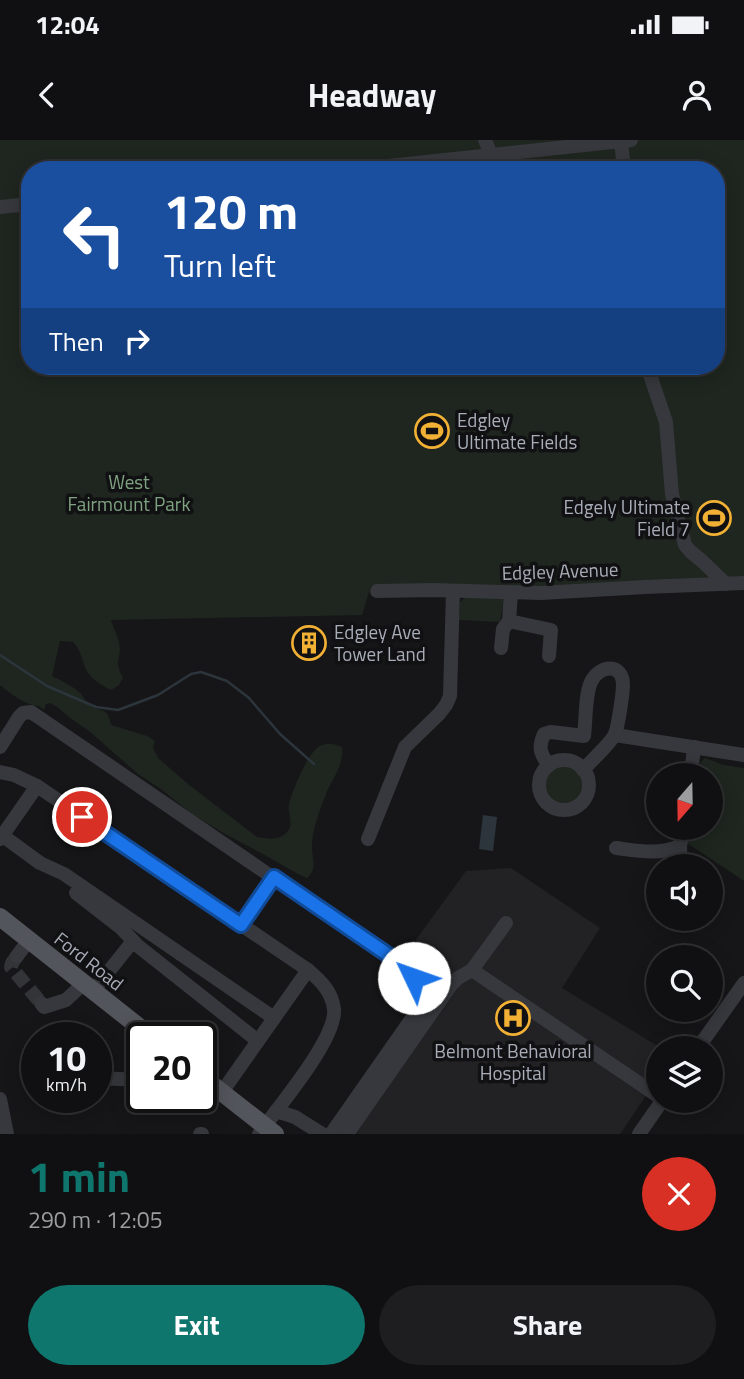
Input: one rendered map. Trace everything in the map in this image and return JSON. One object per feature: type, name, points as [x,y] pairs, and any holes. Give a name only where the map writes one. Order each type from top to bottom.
[{"type":"main road","name":"Ford Road","points":[[0,917],[133,1022]]},
{"type":"main road","points":[[217,1088],[266,1131]]},
{"type":"street","points":[[485,140],[491,155]]},
{"type":"street","points":[[435,161],[631,140]]},
{"type":"street","points":[[621,141],[623,161]]},
{"type":"street","points":[[0,207],[21,205]]},
{"type":"street","points":[[650,375],[666,422],[672,494],[685,545],[726,584]]},
{"type":"street","name":"Edgley Avenue","points":[[377,591],[565,592],[744,583]]},
{"type":"street","points":[[368,839],[405,747],[439,714],[450,696],[453,591]]},
{"type":"street","points":[[501,648],[503,629],[509,621],[511,593]]},
{"type":"street","points":[[509,621],[551,630],[548,656]]},
{"type":"street","points":[[583,770],[613,737],[623,685],[621,676],[615,669],[603,668],[592,680],[584,736]]},
{"type":"street","points":[[0,747],[19,716],[31,712],[408,970],[418,987],[415,1014],[331,1134]]},
{"type":"street","points":[[549,765],[541,756],[540,748],[544,734],[551,732],[613,737],[744,755]]},
{"type":"street","points":[[692,763],[694,747]]},
{"type":"street","points":[[556,761],[573,762],[583,770],[588,789],[580,804],[573,808],[558,809],[544,801],[539,786],[540,778],[549,765],[556,761]]},
{"type":"street","points":[[0,772],[15,775],[37,786],[308,970],[330,993],[334,1009],[333,1025],[276,1111],[266,1131]]},
{"type":"street","points":[[37,786],[1,837],[40,863],[258,1041]]},
{"type":"street","points":[[680,854],[681,840]]},
{"type":"street","points":[[616,848],[657,852],[680,846]]},
{"type":"street","points":[[40,863],[64,874],[274,1018]]},
{"type":"street","points":[[241,925],[274,877]]},
{"type":"street","points":[[347,1134],[451,985],[472,970],[506,923]]},
{"type":"street","points":[[17,956],[29,940]]},
{"type":"street","points":[[41,1003],[44,1007],[66,1000],[88,987],[133,941]]},
{"type":"street","points":[[222,1092],[308,970]]},
{"type":"street","points":[[472,970],[646,1088]]},
{"type":"street","points":[[706,1036],[744,983]]},
{"type":"street","points":[[0,1099],[7,1134]]},
{"type":"street","points":[[276,1111],[295,1117],[322,1134]]},
{"type":"street","points":[[639,1134],[654,1113]]},
{"type":"shaded area","points":[[483,815],[497,817],[493,851],[479,849]]},
{"type":"shaded area","name":"Belmont Behavioral Hospital","points":[[511,868],[600,928],[562,988],[646,1039],[646,1096],[620,1134],[338,1134],[446,971],[410,948],[466,871]]},
{"type":"green space","name":"West Fairmount Park","points":[[0,140],[744,140],[744,580],[564,586],[371,586],[362,615],[111,620],[120,649],[118,666],[123,678],[119,685],[111,690],[88,673],[73,642],[60,641],[52,676],[81,694],[92,707],[105,712],[111,725],[155,741],[153,748],[158,758],[257,837],[277,838],[288,831],[291,798],[301,772],[311,756],[323,745],[342,747],[340,766],[326,794],[315,827],[312,840],[313,867],[307,878],[193,815],[57,707],[50,703],[46,704],[44,710],[18,698],[0,685]]},
{"type":"green space","points":[[466,597],[504,599],[500,622],[459,620],[460,602]]},
{"type":"green space","points":[[705,758],[719,763],[701,763]]},
{"type":"green space","points":[[723,765],[744,768],[744,881],[723,867],[723,854],[704,854],[687,843],[687,840],[723,840]]},
{"type":"green space","points":[[563,766],[576,772],[582,785],[576,798],[563,804],[550,798],[544,785],[550,772]]},
{"type":"waterway","points":[[0,655],[47,686],[96,707],[118,710],[158,695],[191,674],[201,672],[227,681],[249,698],[280,734],[314,764]]},
{"type":"tunnel","points":[[17,956],[11,967],[41,1003]]},
{"type":"place","name":"Edgley Ultimate Fields","points":[[432,431]]},
{"type":"place","name":"Edgely Ultimate Field 7","points":[[714,518]]},
{"type":"place","name":"Edgley Ave Tower Land","points":[[309,643]]},
{"type":"place","name":"Belmont Behavioral Hospital","points":[[513,1018]]},
{"type":"route","points":[[82,817],[241,925],[274,877],[400,963],[414,978]]}]
